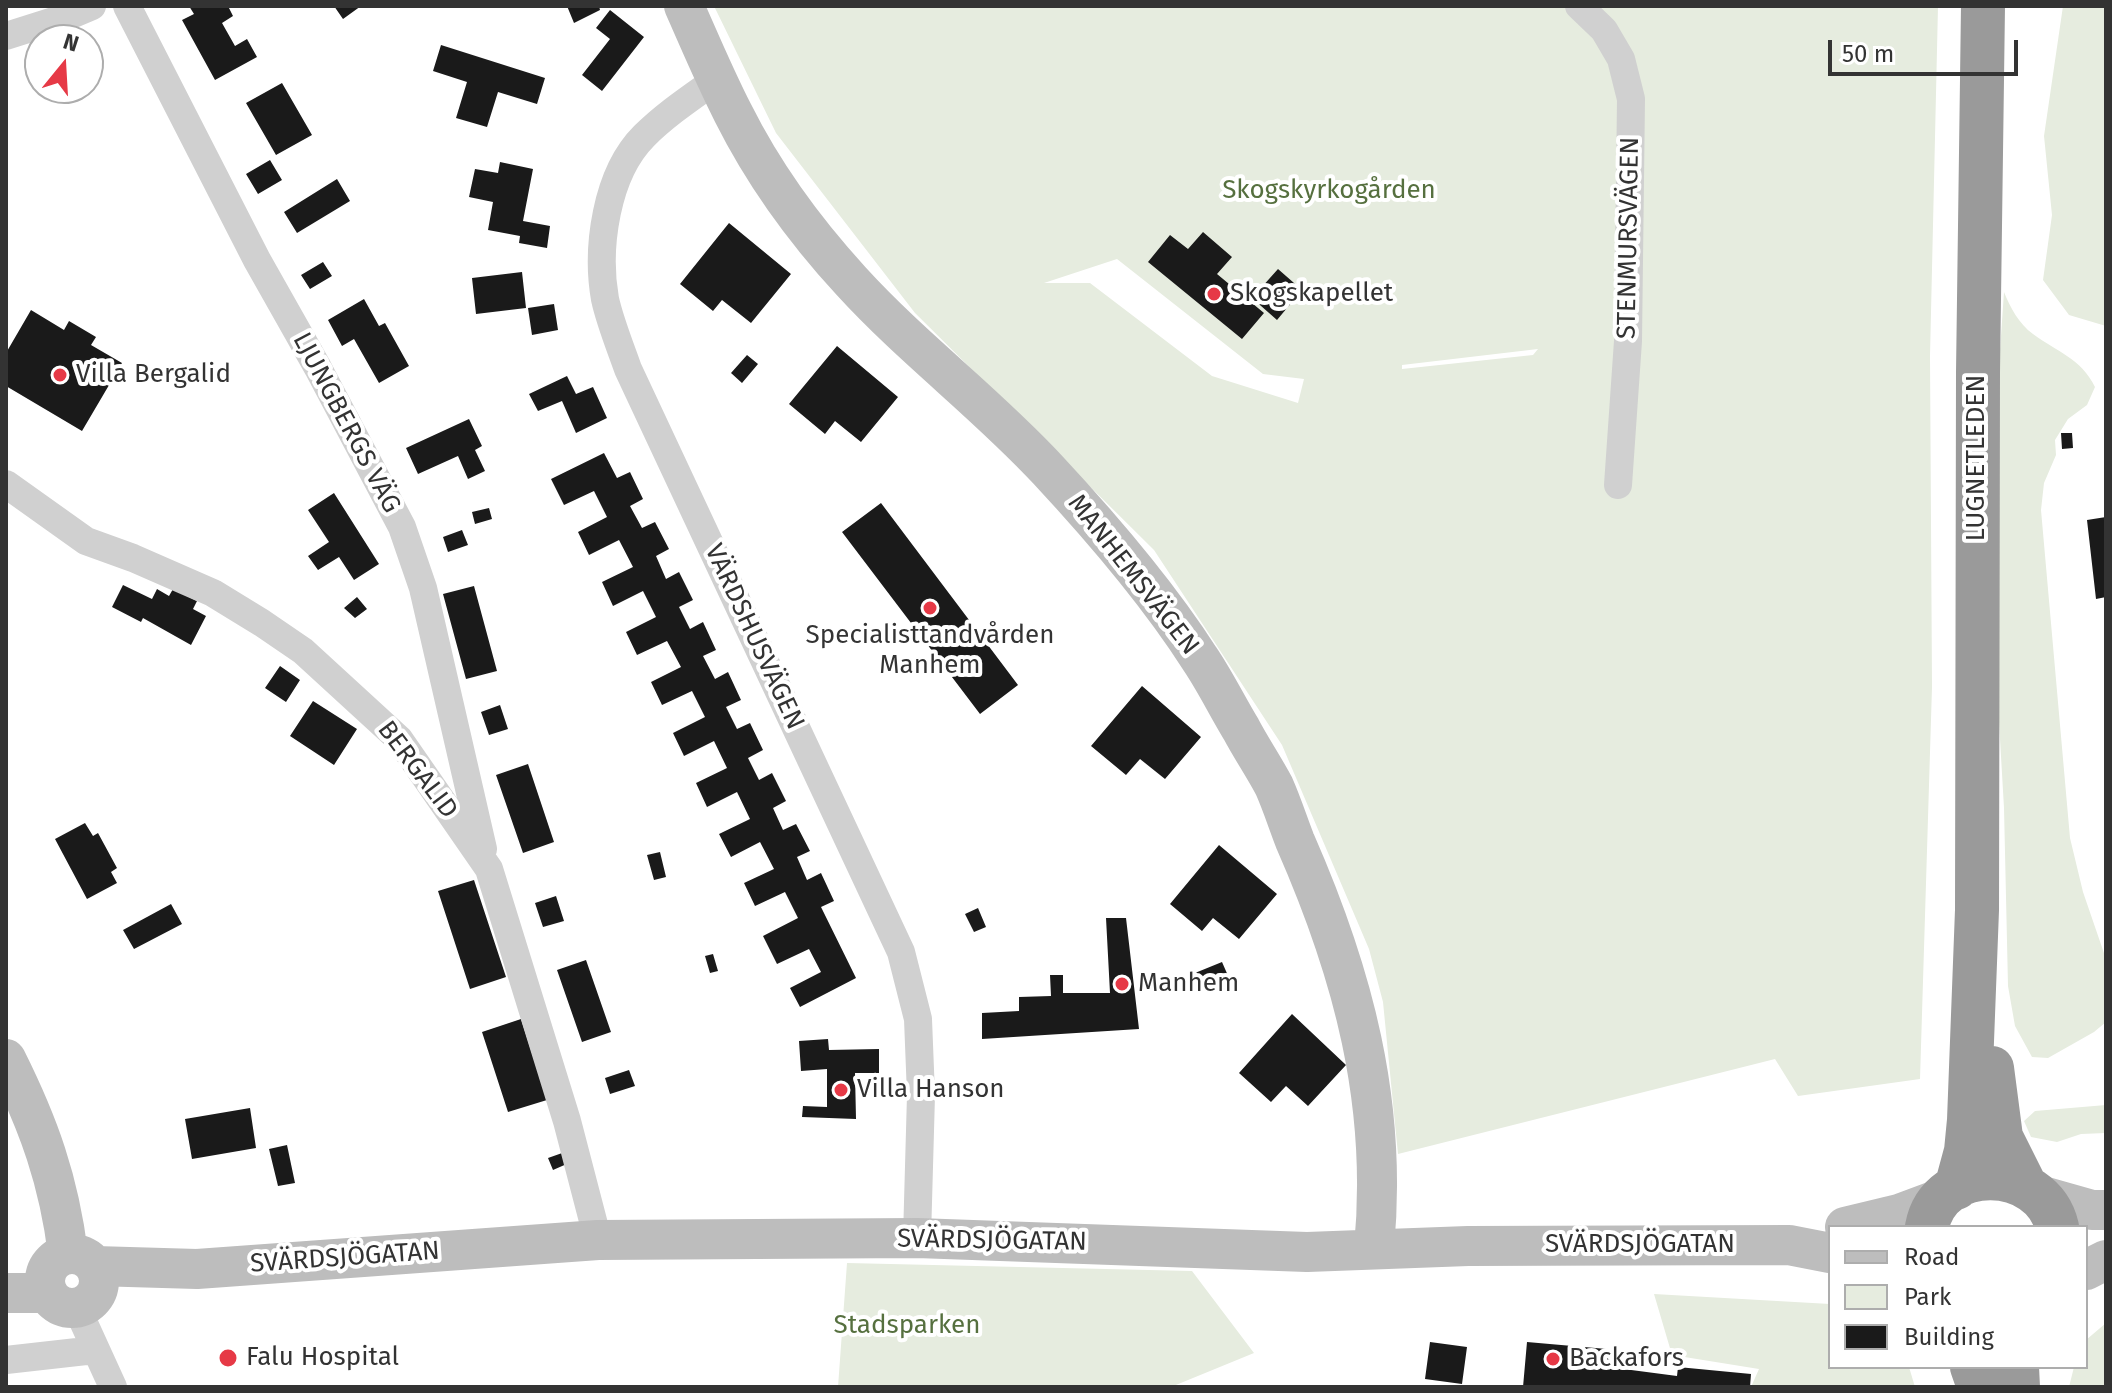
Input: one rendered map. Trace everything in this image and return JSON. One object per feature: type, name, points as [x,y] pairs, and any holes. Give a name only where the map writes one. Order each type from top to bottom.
[{"type":"highway","name":"LUGNETLEDEN","points":[[1941,1204],[1966,1151],[1977,910],[1977,402],[1983,6]]},
{"type":"highway","name":"LUGNETLEDEN","points":[[1977,910],[2001,1137],[2041,1203]]},
{"type":"highway","points":[[1941,1204],[1964,1182],[1990,1177],[2016,1181],[2041,1203]]},
{"type":"street","points":[[6,36],[92,6]]},
{"type":"street","name":"LJUNGBERGS VÄG","points":[[127,6],[257,260],[402,527],[423,588],[489,869]]},
{"type":"street","name":"MANHEMSVÄGEN","points":[[684,6],[759,160],[814,235],[851,281],[1048,469],[1150,591],[1200,659],[1274,786],[1317,891],[1351,990],[1363,1039],[1379,1175],[1374,1248]]},
{"type":"street","name":"STENMURSVÄGEN","points":[[1579,6],[1604,30],[1621,59],[1631,99],[1628,341],[1618,485]]},
{"type":"street","name":"VÄRDSHUSVÄGEN","points":[[717,79],[674,109],[643,137],[613,189],[605,224],[602,268],[605,300],[628,369],[901,952],[918,1019],[921,1095],[917,1238]]},
{"type":"street","name":"BERGALID","points":[[6,484],[86,541],[213,593],[303,651],[399,739],[489,869],[567,1121],[598,1240]]},
{"type":"street","points":[[6,1059],[36,1124],[55,1178],[72,1281],[95,1350],[113,1387]]},
{"type":"street","points":[[2041,1203],[2106,1210]]},
{"type":"street","points":[[1853,1225],[1941,1204]]},
{"type":"street","name":"SVÄRDSJÖGATAN","points":[[1789,1245],[1828,1233]]},
{"type":"street","name":"SVÄRDSJÖGATAN","points":[[6,1293],[72,1281],[197,1269],[598,1240],[917,1238],[1295,1252],[1374,1248],[1789,1245],[1828,1253]]},
{"type":"street","points":[[2088,1269],[2106,1260]]},
{"type":"street","name":"SVÄRDSJÖGATAN","points":[[6,1278],[72,1281]]},
{"type":"street","points":[[6,1360],[95,1350]]},
{"type":"green space","name":"Skogskyrkogården","points":[[714,6],[1938,6],[1930,356],[1932,687],[1920,1079],[1798,1096],[1775,1059],[1398,1154],[1383,1002],[1369,949],[1282,745],[1154,550],[915,313],[776,133]],"holes":[[[1117,259],[1263,374],[1304,379],[1298,403],[1212,376],[1090,283],[1044,283]],[[1538,349],[1533,355],[1402,369],[1402,365]]]},
{"type":"green space","points":[[2063,6],[2106,6],[2106,326],[2069,315],[2043,280],[2052,215],[2044,136]]},
{"type":"green space","points":[[2004,292],[2023,325],[2076,362],[2095,387],[2087,405],[2068,419],[2055,440],[2056,455],[2044,483],[2041,510],[2070,838],[2083,892],[2106,959],[2106,1022],[2048,1058],[2032,1057],[2015,1026],[2008,986],[1999,722],[1996,409]]},
{"type":"green space","points":[[2106,1105],[2106,1133],[2081,1134],[2057,1142],[2031,1137],[2024,1121],[2035,1111]]},
{"type":"green space","name":"Stadsparken","points":[[847,1263],[1192,1271],[1254,1353],[1171,1387],[838,1387]]},
{"type":"green space","points":[[1654,1294],[1828,1304],[1828,1369],[1910,1369],[1915,1387],[1751,1387],[1759,1369],[1672,1355]]},
{"type":"green space","points":[[2106,1323],[2106,1387],[2069,1387],[2074,1369],[2088,1369],[2088,1338]]},
{"type":"building","points":[[189,6],[228,6],[233,16],[222,23],[235,46],[247,39],[257,57],[215,80],[182,20],[194,14]]},
{"type":"building","points":[[334,6],[361,6],[343,19]]},
{"type":"building","points":[[567,6],[599,6],[600,10],[574,23]]},
{"type":"building","points":[[610,10],[644,37],[602,91],[582,75],[610,39],[596,28]]},
{"type":"building","points":[[441,45],[545,78],[537,104],[498,92],[487,127],[456,118],[467,82],[433,71]]},
{"type":"building","points":[[282,83],[312,135],[276,155],[246,103]]},
{"type":"building","points":[[270,160],[282,180],[258,194],[246,174]]},
{"type":"building","points":[[500,162],[533,169],[523,221],[550,226],[547,248],[519,243],[520,236],[488,230],[493,202],[469,197],[475,169],[498,173]]},
{"type":"building","points":[[337,179],[350,201],[297,233],[284,212]]},
{"type":"building","points":[[729,223],[791,274],[751,323],[722,300],[713,311],[680,284]]},
{"type":"building","name":"Skogskapellet","points":[[1203,232],[1232,257],[1217,274],[1264,313],[1242,339],[1148,262],[1170,235],[1188,249]]},
{"type":"building","points":[[323,262],[332,276],[310,289],[301,275]]},
{"type":"building","points":[[1278,269],[1302,290],[1277,320],[1252,298]]},
{"type":"building","points":[[522,272],[526,308],[476,314],[472,278]]},
{"type":"building","points":[[364,299],[379,326],[385,323],[409,366],[379,383],[354,339],[342,346],[328,320]]},
{"type":"building","points":[[554,304],[558,330],[532,335],[528,308]]},
{"type":"building","name":"Villa Bergalid","points":[[31,310],[64,330],[69,321],[96,337],[91,345],[122,363],[82,431],[6,386],[6,353]]},
{"type":"building","points":[[837,346],[898,397],[861,442],[835,421],[825,434],[789,404]]},
{"type":"building","points":[[747,355],[758,364],[742,383],[731,373]]},
{"type":"building","points":[[567,376],[576,394],[593,387],[607,418],[576,433],[562,401],[538,411],[529,394]]},
{"type":"building","points":[[469,419],[482,446],[475,450],[485,471],[468,479],[458,456],[418,474],[406,448]]},
{"type":"building","points":[[2061,433],[2072,433],[2073,448],[2062,449]]},
{"type":"building","points":[[604,453],[617,478],[630,472],[643,499],[630,506],[642,528],[655,522],[669,549],[656,556],[666,579],[679,572],[693,600],[679,607],[690,629],[703,622],[716,650],[703,656],[715,679],[728,672],[741,700],[726,707],[737,729],[750,723],[763,750],[748,758],[759,780],[772,773],[786,801],[773,808],[783,830],[796,824],[810,851],[797,857],[807,880],[821,873],[834,901],[821,907],[856,978],[800,1007],[790,988],[821,972],[809,949],[777,964],[763,936],[798,918],[785,892],[755,906],[744,883],[774,869],[760,842],[731,857],[719,834],[750,819],[737,792],[707,807],[696,783],[727,768],[714,741],[684,756],[673,733],[705,717],[692,691],[662,705],[651,682],[681,667],[667,641],[637,655],[626,632],[656,617],[643,591],[613,606],[602,582],[633,567],[619,540],[589,555],[578,532],[607,517],[594,491],[564,505],[551,479]]},
{"type":"building","points":[[334,493],[379,564],[354,580],[339,557],[318,570],[308,556],[329,542],[308,510]]},
{"type":"building","name":"Specialisttandvården Manhem","points":[[881,503],[1018,685],[980,714],[842,532]]},
{"type":"building","points":[[489,508],[492,519],[475,524],[472,512]]},
{"type":"building","points":[[2106,517],[2106,597],[2096,599],[2087,520]]},
{"type":"building","points":[[462,530],[468,545],[448,552],[443,537]]},
{"type":"building","points":[[123,585],[152,599],[157,589],[169,596],[173,589],[197,601],[193,609],[206,616],[191,645],[143,618],[141,622],[112,607]]},
{"type":"building","points":[[474,586],[497,671],[466,679],[443,594]]},
{"type":"building","points":[[357,597],[367,609],[355,618],[344,608]]},
{"type":"building","points":[[280,666],[300,680],[286,702],[265,688]]},
{"type":"building","points":[[1142,686],[1201,737],[1165,779],[1140,759],[1126,775],[1091,746]]},
{"type":"building","points":[[313,701],[357,729],[334,765],[290,736]]},
{"type":"building","points":[[500,705],[508,729],[489,735],[481,712]]},
{"type":"building","points":[[528,764],[554,842],[523,853],[496,775]]},
{"type":"building","points":[[85,823],[93,836],[98,833],[117,868],[111,872],[117,883],[87,899],[55,839]]},
{"type":"building","points":[[1219,845],[1277,894],[1239,939],[1213,918],[1202,931],[1170,904]]},
{"type":"building","points":[[660,852],[666,877],[654,880],[647,855]]},
{"type":"building","points":[[474,880],[506,977],[470,989],[438,891]]},
{"type":"building","points":[[556,896],[564,921],[543,927],[535,903]]},
{"type":"building","points":[[171,904],[182,924],[134,949],[123,930]]},
{"type":"building","points":[[978,908],[986,927],[974,932],[965,914]]},
{"type":"building","name":"Manhem","points":[[1106,918],[1126,918],[1139,1029],[982,1039],[982,1013],[1019,1011],[1019,997],[1051,996],[1050,975],[1063,975],[1063,993],[1110,993]]},
{"type":"building","points":[[713,954],[718,971],[710,973],[705,956]]},
{"type":"building","points":[[586,960],[611,1032],[582,1042],[557,970]]},
{"type":"building","points":[[1222,962],[1229,978],[1202,989],[1195,973]]},
{"type":"building","points":[[1292,1014],[1346,1065],[1308,1106],[1286,1086],[1271,1102],[1239,1073]]},
{"type":"building","points":[[521,1019],[547,1100],[508,1112],[482,1032]]},
{"type":"building","name":"Villa Hanson","points":[[828,1039],[829,1050],[879,1049],[879,1073],[855,1073],[856,1119],[802,1117],[803,1106],[827,1107],[827,1069],[801,1071],[799,1041]]},
{"type":"building","points":[[629,1070],[635,1086],[610,1094],[605,1078]]},
{"type":"building","points":[[250,1108],[256,1148],[192,1159],[185,1119]]},
{"type":"building","points":[[287,1145],[295,1183],[278,1186],[269,1149]]},
{"type":"building","points":[[565,1152],[569,1163],[553,1170],[548,1158]]},
{"type":"building","points":[[1430,1342],[1467,1347],[1462,1384],[1425,1379]]},
{"type":"building","points":[[1527,1342],[1618,1350],[1616,1368],[1677,1376],[1678,1367],[1751,1374],[1750,1387],[1523,1387]]},
{"type":"place","name":"Skogskapellet","points":[[1214,294]]},
{"type":"place","name":"Villa Bergalid","points":[[60,375]]},
{"type":"place","name":"Specialisttandvården Manhem","points":[[930,608]]},
{"type":"place","name":"Manhem","points":[[1122,984]]},
{"type":"place","name":"Villa Hanson","points":[[841,1090]]},
{"type":"place","name":"Falu Hospital","points":[[228,1358]]},
{"type":"place","name":"Backafors","points":[[1553,1359]]}]
